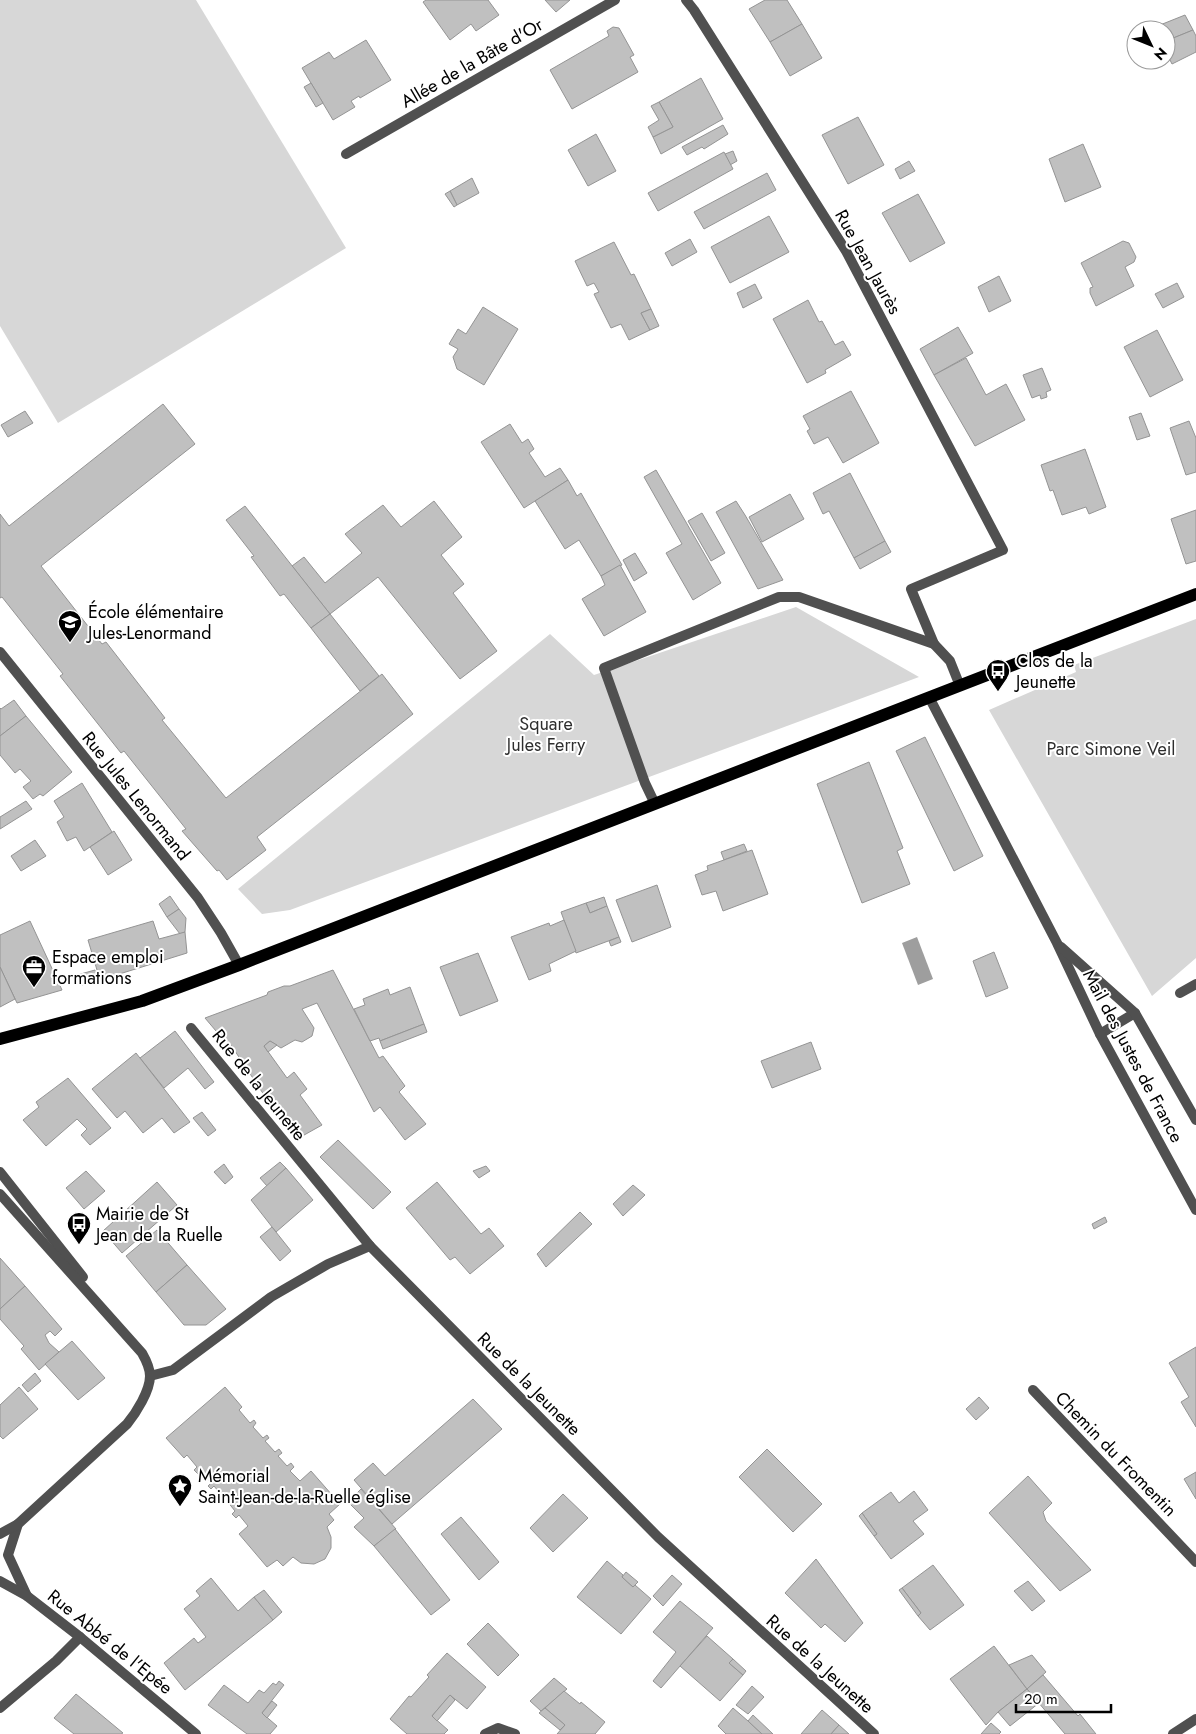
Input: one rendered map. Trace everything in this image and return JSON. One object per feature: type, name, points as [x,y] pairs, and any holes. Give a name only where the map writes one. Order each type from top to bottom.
[{"type":"main road","points":[[0,1039],[142,1001],[1196,594]]},
{"type":"street","name":"Allée de la Bâte d'Or","points":[[346,154],[615,0]]},
{"type":"street","name":"Rue Jean Jaurès","points":[[686,0],[846,251],[1003,550],[911,589],[934,644]]},
{"type":"street","points":[[656,804],[645,783],[604,668],[780,597],[799,596],[934,644],[950,661],[960,686]]},
{"type":"street","name":"Rue Jules Lenormand","points":[[0,652],[198,898],[212,918],[238,965]]},
{"type":"street","name":"Mail des Justes de France","points":[[929,697],[1057,943],[1100,1034],[1196,1210]]},
{"type":"street","name":"Mail des Justes de France","points":[[1057,943],[1136,1013],[1196,1120]]},
{"type":"street","points":[[1180,993],[1196,984]]},
{"type":"street","points":[[1100,1034],[1136,1013]]},
{"type":"street","name":"Rue de la Jeunette","points":[[191,1028],[370,1246],[658,1537],[874,1734]]},
{"type":"street","points":[[0,1172],[142,1353],[147,1362],[150,1376],[136,1413],[127,1424],[18,1524],[0,1534]]},
{"type":"street","points":[[0,1194],[142,1353]]},
{"type":"street","points":[[150,1376],[173,1370],[272,1297],[328,1264],[370,1246]]},
{"type":"street","name":"Chemin du Fromentin","points":[[1033,1390],[1196,1562]]},
{"type":"street","points":[[18,1524],[8,1555],[27,1596]]},
{"type":"street","name":"Rue Abbé de l'Epée","points":[[0,1581],[27,1596],[80,1637],[196,1734]]},
{"type":"street","points":[[0,1708],[56,1661],[80,1637]]},
{"type":"street","points":[[1173,1734],[1196,1719]]},
{"type":"street","points":[[485,1734],[498,1728],[514,1734]]},
{"type":"green space","points":[[0,0],[196,0],[346,248],[58,423],[0,326]]},
{"type":"green space","name":"Square Jules Ferry","points":[[796,607],[919,677],[290,910],[262,914],[238,889],[550,634],[594,675]]},
{"type":"green space","name":"Parc Simone Veil","points":[[1196,619],[1196,958],[1152,996],[989,710],[1076,672],[1074,665]]},
{"type":"shaded area","points":[[917,937],[933,979],[918,985],[902,943]]},
{"type":"building","points":[[426,0],[488,0],[499,15],[476,31],[471,24],[450,40],[423,2]]},
{"type":"building","points":[[545,0],[570,0],[556,12]]},
{"type":"building","points":[[765,0],[787,0],[802,24],[770,42],[749,9]]},
{"type":"building","points":[[1185,15],[1193,30],[1176,37],[1176,20],[1172,20]]},
{"type":"building","points":[[802,24],[822,58],[790,76],[770,42]]},
{"type":"building","points":[[613,27],[619,28],[634,55],[630,57],[638,72],[572,109],[550,70],[609,36],[607,31]]},
{"type":"building","points":[[1193,30],[1196,36],[1196,52],[1176,62],[1176,37]]},
{"type":"building","points":[[366,40],[391,80],[360,98],[359,96],[351,101],[355,107],[333,120],[302,68],[329,52],[334,59]]},
{"type":"building","points":[[701,78],[723,119],[661,154],[653,137],[673,127],[659,102]]},
{"type":"building","points":[[311,83],[323,103],[316,107],[304,87]]},
{"type":"building","points":[[659,102],[673,127],[653,137],[648,127],[659,120],[651,106]]},
{"type":"building","points":[[858,117],[884,165],[848,184],[822,135]]},
{"type":"building","points":[[723,125],[728,134],[704,149],[702,147],[687,155],[682,147]]},
{"type":"building","points":[[596,134],[616,171],[588,186],[568,150]]},
{"type":"building","points":[[1083,144],[1101,187],[1065,202],[1049,159]]},
{"type":"building","points":[[733,151],[737,161],[730,165],[725,154]]},
{"type":"building","points":[[724,152],[733,169],[658,211],[648,193]]},
{"type":"building","points":[[909,161],[915,171],[900,179],[895,169]]},
{"type":"building","points":[[767,173],[776,190],[704,229],[694,212]]},
{"type":"building","points":[[472,178],[479,193],[457,205],[450,191]]},
{"type":"building","points":[[450,191],[457,205],[454,207],[445,194]]},
{"type":"building","points":[[918,194],[945,243],[910,262],[882,213]]},
{"type":"building","points":[[769,216],[789,252],[730,283],[711,247]]},
{"type":"building","points":[[690,239],[697,252],[672,266],[665,253]]},
{"type":"building","points":[[1123,241],[1129,243],[1136,257],[1134,262],[1125,267],[1134,286],[1096,306],[1090,293],[1090,288],[1093,287],[1081,263]]},
{"type":"building","points":[[614,242],[631,275],[634,274],[651,309],[641,313],[650,330],[629,340],[621,324],[611,328],[594,294],[599,292],[594,283],[587,286],[575,261]]},
{"type":"building","points":[[999,276],[1011,301],[989,312],[978,287]]},
{"type":"building","points":[[1177,283],[1184,297],[1163,308],[1155,294]]},
{"type":"building","points":[[755,284],[762,298],[743,308],[737,293]]},
{"type":"building","points":[[808,300],[819,322],[822,321],[835,345],[843,341],[851,355],[825,370],[826,373],[807,383],[773,319]]},
{"type":"building","points":[[483,307],[518,329],[484,385],[457,369],[453,357],[458,349],[449,344],[458,329],[466,334]]},
{"type":"building","points":[[651,309],[659,326],[650,330],[641,313]]},
{"type":"building","points":[[958,327],[973,353],[934,375],[920,349]]},
{"type":"building","points":[[1157,330],[1183,380],[1150,397],[1124,347]]},
{"type":"building","points":[[966,358],[986,395],[1006,384],[1025,420],[975,446],[934,375]]},
{"type":"building","points":[[1042,368],[1051,390],[1046,392],[1047,397],[1041,399],[1040,395],[1032,398],[1023,375]]},
{"type":"building","points":[[851,391],[879,443],[843,463],[828,437],[814,444],[807,431],[810,429],[803,416]]},
{"type":"building","name":"École élémentaire Jules-Lenormand","points":[[163,404],[195,444],[41,566],[102,644],[106,642],[165,718],[162,720],[226,798],[382,674],[413,714],[257,837],[266,850],[227,880],[182,831],[186,829],[124,751],[121,753],[60,676],[63,674],[2,597],[0,598],[0,514],[9,526]]},
{"type":"building","points":[[25,411],[33,423],[8,437],[1,425]]},
{"type":"building","points":[[1141,413],[1150,436],[1137,440],[1129,417]]},
{"type":"building","points":[[1189,421],[1196,438],[1196,472],[1186,475],[1170,428]]},
{"type":"building","points":[[510,424],[522,443],[528,439],[534,449],[529,453],[545,477],[560,468],[568,480],[524,508],[481,442]]},
{"type":"building","points":[[1085,449],[1106,507],[1089,514],[1086,507],[1062,515],[1053,490],[1050,491],[1041,465]]},
{"type":"building","points":[[656,470],[721,583],[693,600],[666,553],[682,544],[644,477]]},
{"type":"building","points":[[850,473],[885,541],[854,558],[829,511],[823,514],[813,493]]},
{"type":"building","points":[[568,480],[577,496],[581,493],[622,565],[601,576],[579,540],[565,549],[535,501]]},
{"type":"building","points":[[790,494],[804,519],[762,542],[749,517]]},
{"type":"building","points":[[434,501],[462,537],[441,555],[464,584],[453,593],[497,651],[460,679],[378,577],[330,614],[292,566],[304,557],[325,583],[362,553],[345,534],[383,505],[401,527]]},
{"type":"building","points":[[736,501],[783,580],[758,589],[716,512]]},
{"type":"building","points":[[245,506],[330,614],[311,628],[284,594],[280,596],[251,557],[254,556],[226,520]]},
{"type":"building","points":[[1196,510],[1196,561],[1186,564],[1171,519]]},
{"type":"building","points":[[702,513],[725,553],[711,561],[688,521]]},
{"type":"building","points":[[885,541],[891,552],[860,569],[854,558]]},
{"type":"building","points":[[635,553],[647,573],[634,581],[623,560]]},
{"type":"building","points":[[620,565],[646,612],[604,636],[582,599],[605,585],[601,576]]},
{"type":"building","points":[[330,614],[379,676],[360,691],[311,628]]},
{"type":"building","points":[[14,700],[26,716],[0,736],[0,708]]},
{"type":"building","points":[[26,716],[72,772],[43,796],[40,794],[33,799],[23,787],[31,781],[20,769],[15,773],[0,755],[0,736]]},
{"type":"building","points":[[925,737],[983,856],[954,871],[896,751]]},
{"type":"building","points":[[869,762],[903,848],[897,851],[910,884],[862,903],[817,784]]},
{"type":"building","points":[[82,783],[112,832],[84,851],[76,837],[67,841],[57,822],[64,817],[54,801]]},
{"type":"building","points":[[26,801],[32,809],[0,829],[0,817]]},
{"type":"building","points":[[114,831],[132,860],[108,875],[90,847]]},
{"type":"building","points":[[35,840],[46,856],[21,871],[11,856]]},
{"type":"building","points":[[744,844],[747,851],[724,860],[721,852]]},
{"type":"building","points":[[752,850],[768,894],[723,911],[716,891],[702,895],[695,875],[708,870],[707,866]]},
{"type":"building","points":[[657,885],[671,927],[632,942],[616,900]]},
{"type":"building","points":[[170,896],[179,909],[167,917],[159,904]]},
{"type":"building","points":[[604,897],[607,906],[590,913],[586,903]]},
{"type":"building","points":[[586,903],[590,913],[607,906],[619,937],[576,953],[561,912]]},
{"type":"building","points":[[179,909],[186,918],[185,932],[180,934],[167,917]]},
{"type":"building","points":[[564,920],[576,951],[549,964],[551,971],[529,980],[511,937],[549,923],[550,926]]},
{"type":"building","points":[[30,921],[62,990],[17,1003],[0,967],[0,935]]},
{"type":"building","points":[[153,921],[159,939],[185,932],[187,953],[100,980],[88,940]]},
{"type":"building","points":[[619,937],[621,942],[611,946],[609,941]]},
{"type":"building","points":[[994,952],[1008,988],[986,997],[973,961]]},
{"type":"building","points":[[478,953],[498,1001],[460,1016],[440,967]]},
{"type":"building","points":[[0,967],[15,999],[0,1007]]},
{"type":"building","points":[[95,970],[98,980],[82,985],[77,975]]},
{"type":"building","points":[[333,970],[379,1058],[383,1056],[405,1086],[399,1092],[426,1124],[405,1140],[380,1107],[374,1112],[317,1003],[302,1009],[314,1028],[312,1036],[302,1042],[295,1040],[281,1048],[270,1041],[264,1046],[287,1078],[294,1072],[307,1089],[300,1095],[322,1125],[297,1139],[268,1101],[229,1042],[227,1044],[205,1018],[267,995],[268,992],[284,986],[290,986]]},
{"type":"building","points":[[410,987],[424,1024],[380,1041],[379,1038],[370,1041],[354,1009],[365,1005],[363,999],[388,989],[390,995]]},
{"type":"building","points":[[424,1024],[427,1032],[383,1049],[380,1041]]},
{"type":"building","points":[[175,1031],[214,1082],[205,1089],[188,1068],[164,1088],[140,1058]]},
{"type":"building","points":[[270,1041],[277,1045],[268,1052],[264,1046]]},
{"type":"building","points":[[811,1042],[821,1069],[772,1088],[761,1061]]},
{"type":"building","points":[[136,1053],[190,1122],[174,1133],[162,1118],[143,1133],[125,1111],[117,1118],[92,1089]]},
{"type":"building","points":[[68,1078],[111,1128],[90,1145],[81,1135],[87,1129],[77,1119],[46,1146],[23,1120],[39,1107],[36,1102]]},
{"type":"building","points":[[202,1112],[216,1130],[208,1136],[193,1118]]},
{"type":"building","points":[[338,1140],[391,1192],[373,1209],[320,1157]]},
{"type":"building","points":[[280,1162],[286,1168],[267,1186],[260,1178]]},
{"type":"building","points":[[224,1164],[233,1177],[225,1184],[214,1172]]},
{"type":"building","points":[[486,1166],[490,1171],[479,1178],[473,1171]]},
{"type":"building","points":[[286,1168],[313,1200],[276,1232],[251,1200]]},
{"type":"building","points":[[86,1171],[105,1191],[84,1209],[66,1188]]},
{"type":"building","points":[[157,1182],[177,1205],[122,1253],[103,1231]]},
{"type":"building","points":[[437,1182],[481,1234],[489,1228],[504,1246],[470,1274],[455,1257],[450,1260],[406,1208]]},
{"type":"building","points":[[633,1185],[645,1195],[623,1216],[613,1204]]},
{"type":"building","points":[[580,1212],[592,1224],[546,1267],[537,1254]]},
{"type":"building","points":[[1105,1217],[1107,1222],[1094,1229],[1092,1224]]},
{"type":"building","points":[[272,1227],[291,1251],[280,1261],[260,1237]]},
{"type":"building","points":[[157,1230],[187,1265],[156,1292],[126,1256]]},
{"type":"building","points":[[0,1258],[25,1286],[0,1309]]},
{"type":"building","points":[[187,1265],[226,1309],[206,1325],[184,1325],[156,1292]]},
{"type":"building","points":[[25,1286],[62,1329],[55,1336],[50,1331],[45,1335],[49,1343],[59,1352],[39,1370],[21,1349],[24,1346],[0,1319],[0,1309]]},
{"type":"building","points":[[72,1341],[105,1378],[78,1400],[45,1364]]},
{"type":"building","points":[[1196,1347],[1196,1427],[1181,1402],[1189,1397],[1169,1363]]},
{"type":"building","points":[[35,1373],[41,1381],[28,1392],[22,1385]]},
{"type":"building","points":[[19,1387],[38,1409],[3,1439],[0,1436],[0,1405]]},
{"type":"building","points":[[225,1387],[242,1407],[239,1410],[250,1423],[254,1420],[256,1423],[253,1427],[263,1438],[267,1435],[269,1438],[265,1441],[275,1452],[279,1449],[282,1453],[278,1456],[287,1466],[291,1463],[294,1467],[290,1471],[300,1481],[311,1471],[340,1504],[329,1514],[334,1520],[327,1527],[331,1537],[331,1548],[325,1559],[314,1564],[301,1563],[293,1557],[283,1566],[277,1560],[267,1567],[239,1534],[248,1526],[239,1515],[236,1518],[232,1514],[235,1511],[227,1501],[224,1504],[220,1500],[223,1497],[214,1486],[211,1489],[208,1486],[211,1483],[201,1471],[198,1474],[194,1470],[197,1467],[187,1455],[184,1458],[166,1438]]},
{"type":"building","points":[[979,1397],[989,1408],[976,1420],[966,1409]]},
{"type":"building","points":[[473,1399],[502,1429],[392,1524],[354,1480],[373,1463],[385,1476]]},
{"type":"building","points":[[767,1449],[822,1504],[793,1532],[739,1477]]},
{"type":"building","points":[[1196,1472],[1196,1499],[1184,1479]]},
{"type":"building","points":[[1028,1476],[1052,1503],[1043,1512],[1046,1521],[1091,1570],[1060,1591],[989,1513]]},
{"type":"building","points":[[361,1489],[396,1529],[374,1546],[354,1527],[364,1518],[348,1502]]},
{"type":"building","points":[[914,1491],[928,1510],[913,1521],[924,1534],[891,1559],[874,1536],[877,1534],[862,1513],[891,1492],[899,1503]]},
{"type":"building","points":[[563,1494],[588,1518],[553,1552],[530,1528]]},
{"type":"building","points":[[862,1513],[877,1534],[874,1536],[859,1516]]},
{"type":"building","points":[[461,1517],[499,1562],[479,1580],[441,1534]]},
{"type":"building","points":[[395,1529],[450,1600],[431,1615],[374,1546]]},
{"type":"building","points":[[816,1559],[863,1623],[845,1642],[825,1624],[821,1628],[785,1593]]},
{"type":"building","points":[[607,1561],[633,1587],[635,1585],[651,1599],[621,1634],[577,1597]]},
{"type":"building","points":[[933,1565],[964,1605],[930,1630],[918,1616],[921,1613],[902,1588]]},
{"type":"building","points":[[626,1572],[638,1582],[633,1587],[622,1577]]},
{"type":"building","points":[[672,1575],[682,1584],[663,1606],[653,1596]]},
{"type":"building","points":[[211,1578],[238,1611],[254,1597],[273,1620],[185,1690],[164,1663],[194,1638],[198,1643],[206,1637],[184,1609],[200,1596],[196,1591]]},
{"type":"building","points":[[1028,1581],[1045,1601],[1032,1611],[1014,1591]]},
{"type":"building","points":[[902,1588],[921,1613],[918,1616],[899,1590]]},
{"type":"building","points":[[264,1590],[282,1612],[273,1620],[254,1597]]},
{"type":"building","points":[[680,1601],[713,1628],[661,1688],[653,1681],[676,1652],[653,1632]]},
{"type":"building","points":[[488,1623],[519,1655],[498,1676],[467,1644]]},
{"type":"building","points":[[707,1636],[733,1659],[729,1663],[743,1675],[720,1701],[680,1666]]},
{"type":"building","points":[[994,1646],[1027,1689],[998,1712],[986,1725],[950,1679]]},
{"type":"building","points":[[447,1653],[486,1687],[467,1709],[450,1695],[432,1716],[448,1730],[444,1734],[407,1734],[390,1719],[409,1696],[411,1697],[429,1677],[427,1675]]},
{"type":"building","points":[[1032,1655],[1046,1672],[1027,1689],[1009,1665]]},
{"type":"building","points":[[733,1659],[746,1671],[743,1675],[729,1663]]},
{"type":"building","points":[[1043,1675],[1096,1734],[1065,1734],[1027,1689]]},
{"type":"building","points":[[554,1678],[567,1689],[541,1711],[530,1701]]},
{"type":"building","points":[[279,1681],[284,1685],[262,1713],[277,1726],[270,1734],[247,1734],[208,1705],[224,1685],[248,1703],[259,1690],[264,1693],[273,1683],[276,1685]]},
{"type":"building","points":[[752,1686],[764,1697],[748,1714],[736,1705]]},
{"type":"building","points":[[1027,1689],[1039,1703],[1010,1726],[998,1712]]},
{"type":"building","points":[[564,1691],[605,1722],[595,1734],[557,1734],[565,1725],[545,1708]]},
{"type":"building","points":[[76,1694],[123,1733],[74,1734],[54,1718]]},
{"type":"building","points":[[450,1695],[455,1700],[437,1721],[432,1716]]},
{"type":"building","points":[[272,1701],[277,1705],[267,1718],[262,1713]]},
{"type":"building","points":[[545,1708],[565,1725],[560,1730],[539,1713]]},
{"type":"building","points":[[733,1708],[762,1734],[726,1734],[718,1726]]},
{"type":"building","points":[[822,1710],[839,1725],[831,1734],[801,1734]]},
{"type":"building","points":[[753,1715],[773,1734],[762,1734],[748,1721]]},
{"type":"building","points":[[991,1723],[1001,1732],[999,1734],[981,1734]]},
{"type":"building","points":[[839,1725],[849,1734],[831,1734]]},
{"type":"place","name":"École élémentaire Jules-Lenormand","points":[[70,643]]},
{"type":"place","name":"Clos de la Jeunette","points":[[998,692]]},
{"type":"place","name":"Espace emploi formations","points":[[34,988]]},
{"type":"place","name":"Mairie de St Jean de la Ruelle","points":[[79,1245]]},
{"type":"place","name":"Mémorial Saint-Jean-de-la-Ruelle église","points":[[180,1507]]}]
